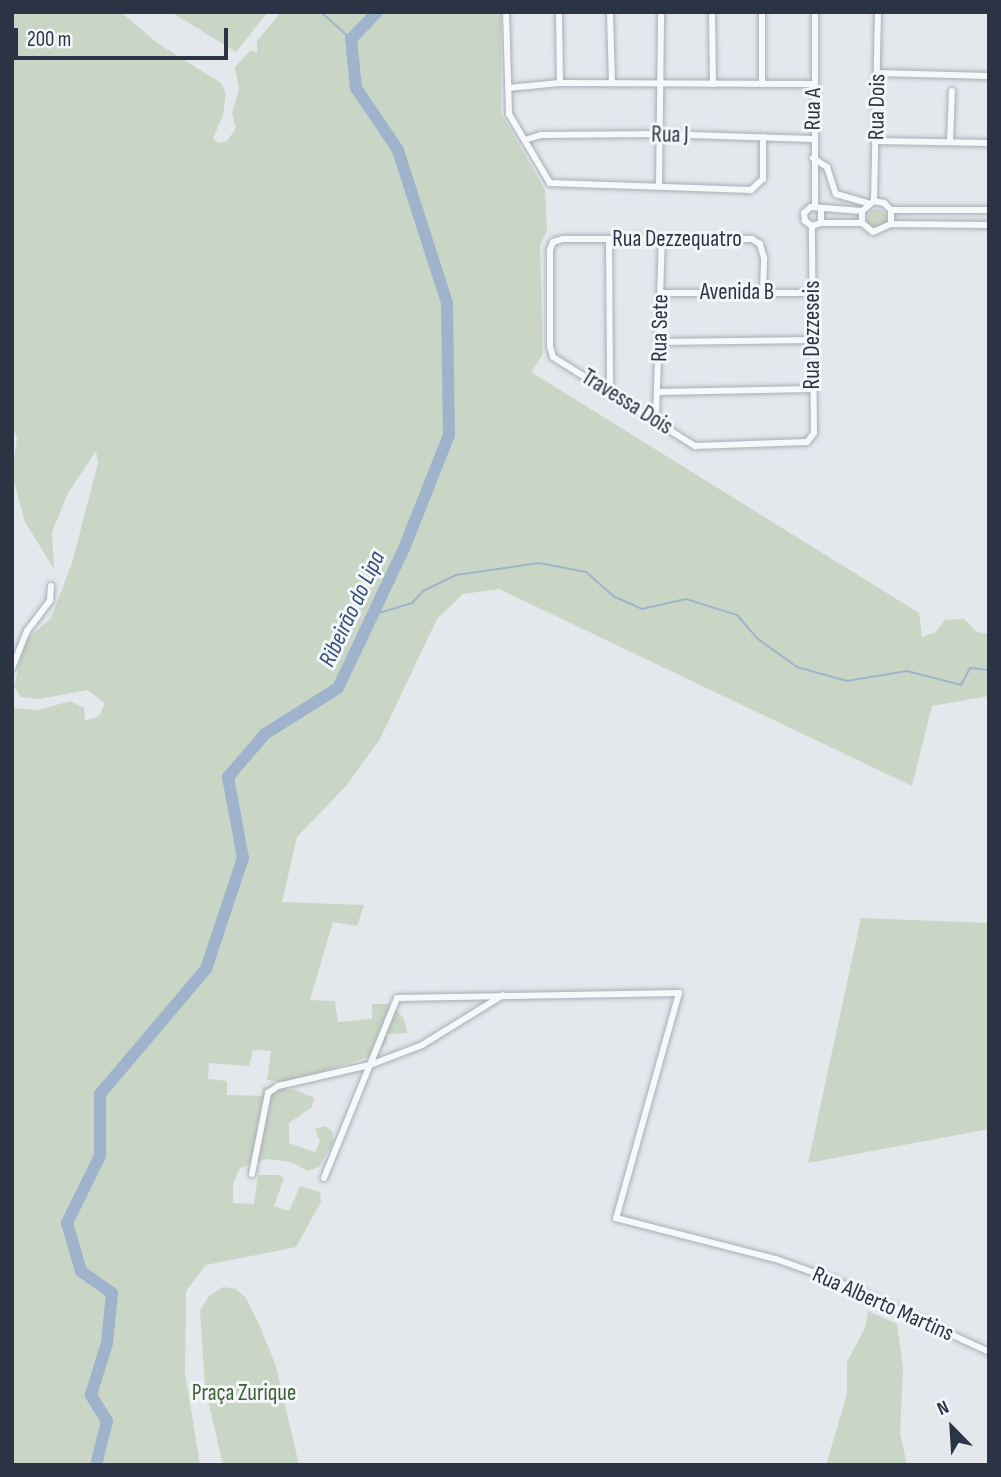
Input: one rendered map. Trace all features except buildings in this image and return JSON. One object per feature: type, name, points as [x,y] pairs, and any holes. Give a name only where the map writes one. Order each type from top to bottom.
[{"type":"street","points":[[506,12],[509,114],[528,139],[550,183],[758,187],[763,179],[763,136]]},
{"type":"street","points":[[559,12],[560,83]]},
{"type":"street","points":[[610,12],[612,83]]},
{"type":"street","points":[[659,186],[661,12]]},
{"type":"street","points":[[712,12],[713,84]]},
{"type":"street","points":[[762,12],[762,84]]},
{"type":"street","name":"Rua A","points":[[815,12],[812,139],[818,208]]},
{"type":"street","name":"Rua Dois","points":[[871,202],[876,141],[878,12]]},
{"type":"street","points":[[878,73],[989,76]]},
{"type":"street","points":[[508,88],[560,83],[813,84]]},
{"type":"street","points":[[950,142],[952,91]]},
{"type":"street","name":"Rua J","points":[[528,139],[541,135],[659,134],[812,139]]},
{"type":"street","points":[[876,141],[989,144]]},
{"type":"street","points":[[813,158],[827,167],[836,194],[884,203],[891,211],[891,224]]},
{"type":"street","points":[[862,223],[862,211],[871,202]]},
{"type":"street","points":[[821,223],[818,208],[862,211]]},
{"type":"street","name":"Rua Dezzeseis","points":[[807,442],[814,433],[811,389],[813,293],[812,226],[804,217],[807,209],[818,208]]},
{"type":"street","points":[[891,211],[989,210]]},
{"type":"street","points":[[812,226],[821,223],[862,223],[880,232],[891,224],[989,225]]},
{"type":"street","name":"Rua Sete","points":[[656,418],[659,392],[662,238]]},
{"type":"street","name":"Rua Dezzequatro","points":[[550,250],[553,242],[563,239],[752,239],[760,244],[764,258],[763,291]]},
{"type":"street","points":[[609,239],[610,390]]},
{"type":"street","name":"Travessa Dois","points":[[550,250],[550,346],[553,357],[656,418],[695,446],[807,442]]},
{"type":"street","name":"Avenida B","points":[[660,293],[813,293]]},
{"type":"street","points":[[660,342],[811,340]]},
{"type":"street","points":[[659,392],[811,389]]},
{"type":"street","points":[[12,668],[27,631],[50,600],[51,586]]},
{"type":"street","points":[[324,1178],[397,998],[507,993]]},
{"type":"street","points":[[251,1174],[268,1093],[278,1086],[370,1065],[422,1045],[507,993]]},
{"type":"street","name":"Rua Alberto Martins","points":[[507,993],[679,993],[616,1218],[776,1259],[835,1280],[989,1352]]},
{"type":"green space","points":[[12,12],[121,12],[157,43],[221,83],[226,93],[223,116],[213,138],[218,143],[227,141],[236,128],[232,113],[239,89],[235,67],[251,50],[257,53],[257,41],[281,12],[501,12],[501,113],[545,190],[547,231],[540,245],[543,354],[531,372],[919,613],[922,637],[936,632],[945,620],[964,619],[977,632],[989,634],[989,696],[932,706],[912,786],[499,589],[463,594],[437,619],[380,739],[346,786],[297,837],[282,902],[364,905],[357,926],[333,922],[310,1000],[335,1001],[338,1022],[372,1019],[372,1004],[390,1004],[404,1019],[407,1033],[386,1034],[387,1042],[377,1054],[291,1082],[267,1080],[271,1051],[253,1050],[249,1066],[209,1063],[208,1079],[227,1081],[227,1095],[262,1096],[263,1087],[296,1090],[314,1098],[312,1107],[289,1123],[289,1143],[315,1152],[320,1141],[315,1129],[325,1126],[333,1132],[333,1143],[319,1167],[308,1171],[291,1162],[267,1159],[240,1168],[233,1184],[233,1203],[254,1204],[258,1175],[279,1175],[284,1178],[274,1206],[289,1211],[300,1186],[320,1192],[321,1202],[296,1247],[206,1265],[186,1291],[185,1372],[200,1465],[12,1465],[12,708],[39,710],[70,701],[84,708],[85,721],[99,716],[105,703],[87,690],[40,699],[21,697],[14,687],[24,642],[51,618],[72,563],[98,463],[96,451],[68,493],[52,532],[54,569],[25,522],[12,474],[17,438],[12,425]]},
{"type":"green space","points":[[171,12],[268,12],[236,52]]},
{"type":"green space","points":[[877,209],[884,212],[887,219],[884,226],[877,229],[870,226],[867,219],[870,212]]},
{"type":"green space","points":[[861,918],[989,923],[989,1129],[808,1163]]},
{"type":"green space","name":"Praça Zurique","points":[[223,1287],[236,1289],[246,1298],[259,1324],[276,1366],[299,1465],[223,1465],[205,1387],[200,1310],[210,1295]]},
{"type":"green space","points":[[868,1311],[897,1324],[903,1368],[900,1433],[907,1465],[826,1465],[847,1394],[847,1362],[865,1328]]},
{"type":"waterway","points":[[321,12],[351,39]]},
{"type":"waterway","name":"Ribeirão do Lipa","points":[[96,1465],[107,1421],[91,1395],[107,1343],[112,1293],[81,1271],[67,1223],[100,1156],[100,1094],[206,969],[243,858],[228,777],[265,734],[338,688],[405,546],[449,435],[447,303],[398,150],[356,88],[351,39],[377,12]]},
{"type":"waterway","points":[[372,615],[412,603],[423,591],[456,575],[539,563],[586,572],[615,597],[642,609],[686,599],[737,615],[758,639],[797,667],[847,681],[907,671],[961,685],[970,668],[989,670]]}]
